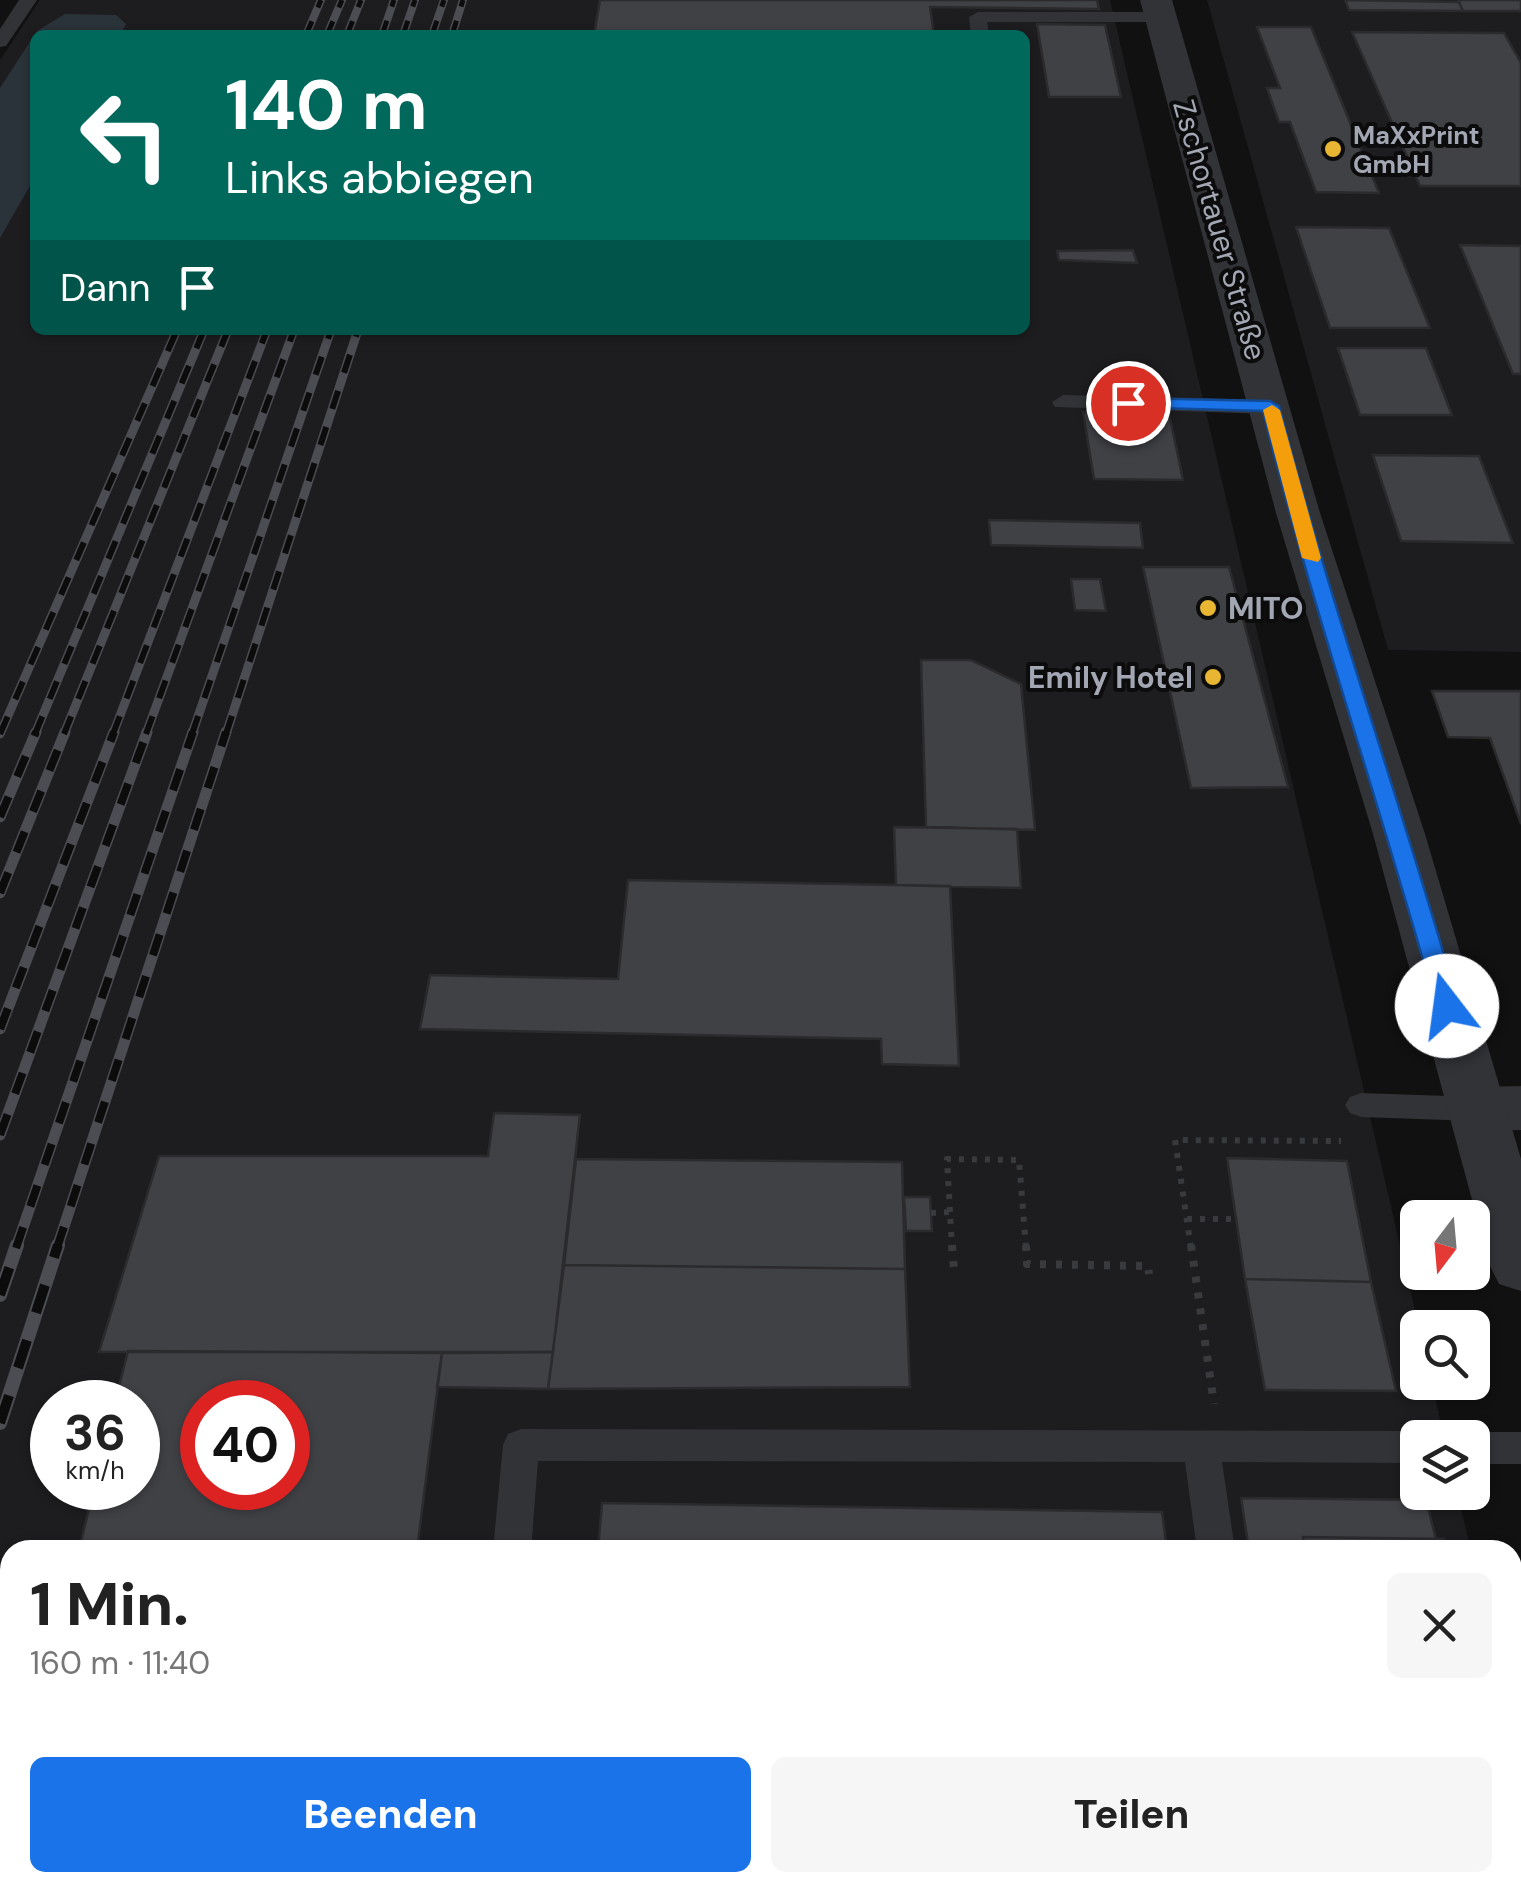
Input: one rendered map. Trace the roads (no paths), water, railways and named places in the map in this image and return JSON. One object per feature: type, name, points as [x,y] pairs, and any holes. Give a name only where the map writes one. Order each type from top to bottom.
[{"type":"street","name":"Zschortauer Straße","points":[[1158,8],[1298,514],[1400,834],[1498,1108],[1521,1266]]},
{"type":"lane","points":[[0,42],[28,0]]},
{"type":"lane","points":[[979,30],[978,18],[1158,8]]},
{"type":"lane","points":[[1063,402],[1270,406]]},
{"type":"lane","points":[[1361,1105],[1498,1108]]},
{"type":"lane","points":[[513,1540],[521,1445],[1400,1447]]},
{"type":"lane","points":[[1211,1447],[1216,1540]]},
{"type":"lane","points":[[1490,1448],[1521,1448]]},
{"type":"railway","points":[[308,30],[321,0]]},
{"type":"railway","points":[[329,30],[342,0]]},
{"type":"railway","points":[[349,30],[361,0]]},
{"type":"railway","points":[[384,30],[394,0]]},
{"type":"railway","points":[[405,30],[415,0]]},
{"type":"railway","points":[[434,30],[444,0]]},
{"type":"railway","points":[[454,30],[463,0]]},
{"type":"railway","points":[[0,734],[175,335]]},
{"type":"railway","points":[[35,734],[202,335]]},
{"type":"railway","points":[[64,734],[226,335]]},
{"type":"railway","points":[[113,734],[265,335]]},
{"type":"railway","points":[[146,734],[292,335]]},
{"type":"railway","points":[[192,734],[329,335]]},
{"type":"railway","points":[[226,734],[356,335]]},
{"type":"railway","points":[[0,817],[36,732]]},
{"type":"railway","points":[[0,893],[65,732]]},
{"type":"railway","points":[[0,1029],[114,732]]},
{"type":"railway","points":[[0,1135],[147,732]]},
{"type":"railway","points":[[16,1248],[193,732]]},
{"type":"railway","points":[[57,1248],[226,732]]},
{"type":"railway","points":[[0,1295],[17,1245]]},
{"type":"railway","points":[[0,1423],[58,1245]]},
{"type":"place","name":"MaXxPrint GmbH","points":[[1333,149]]},
{"type":"place","name":"MITO","points":[[1208,608]]},
{"type":"place","name":"Emily Hotel","points":[[1213,677]]}]
